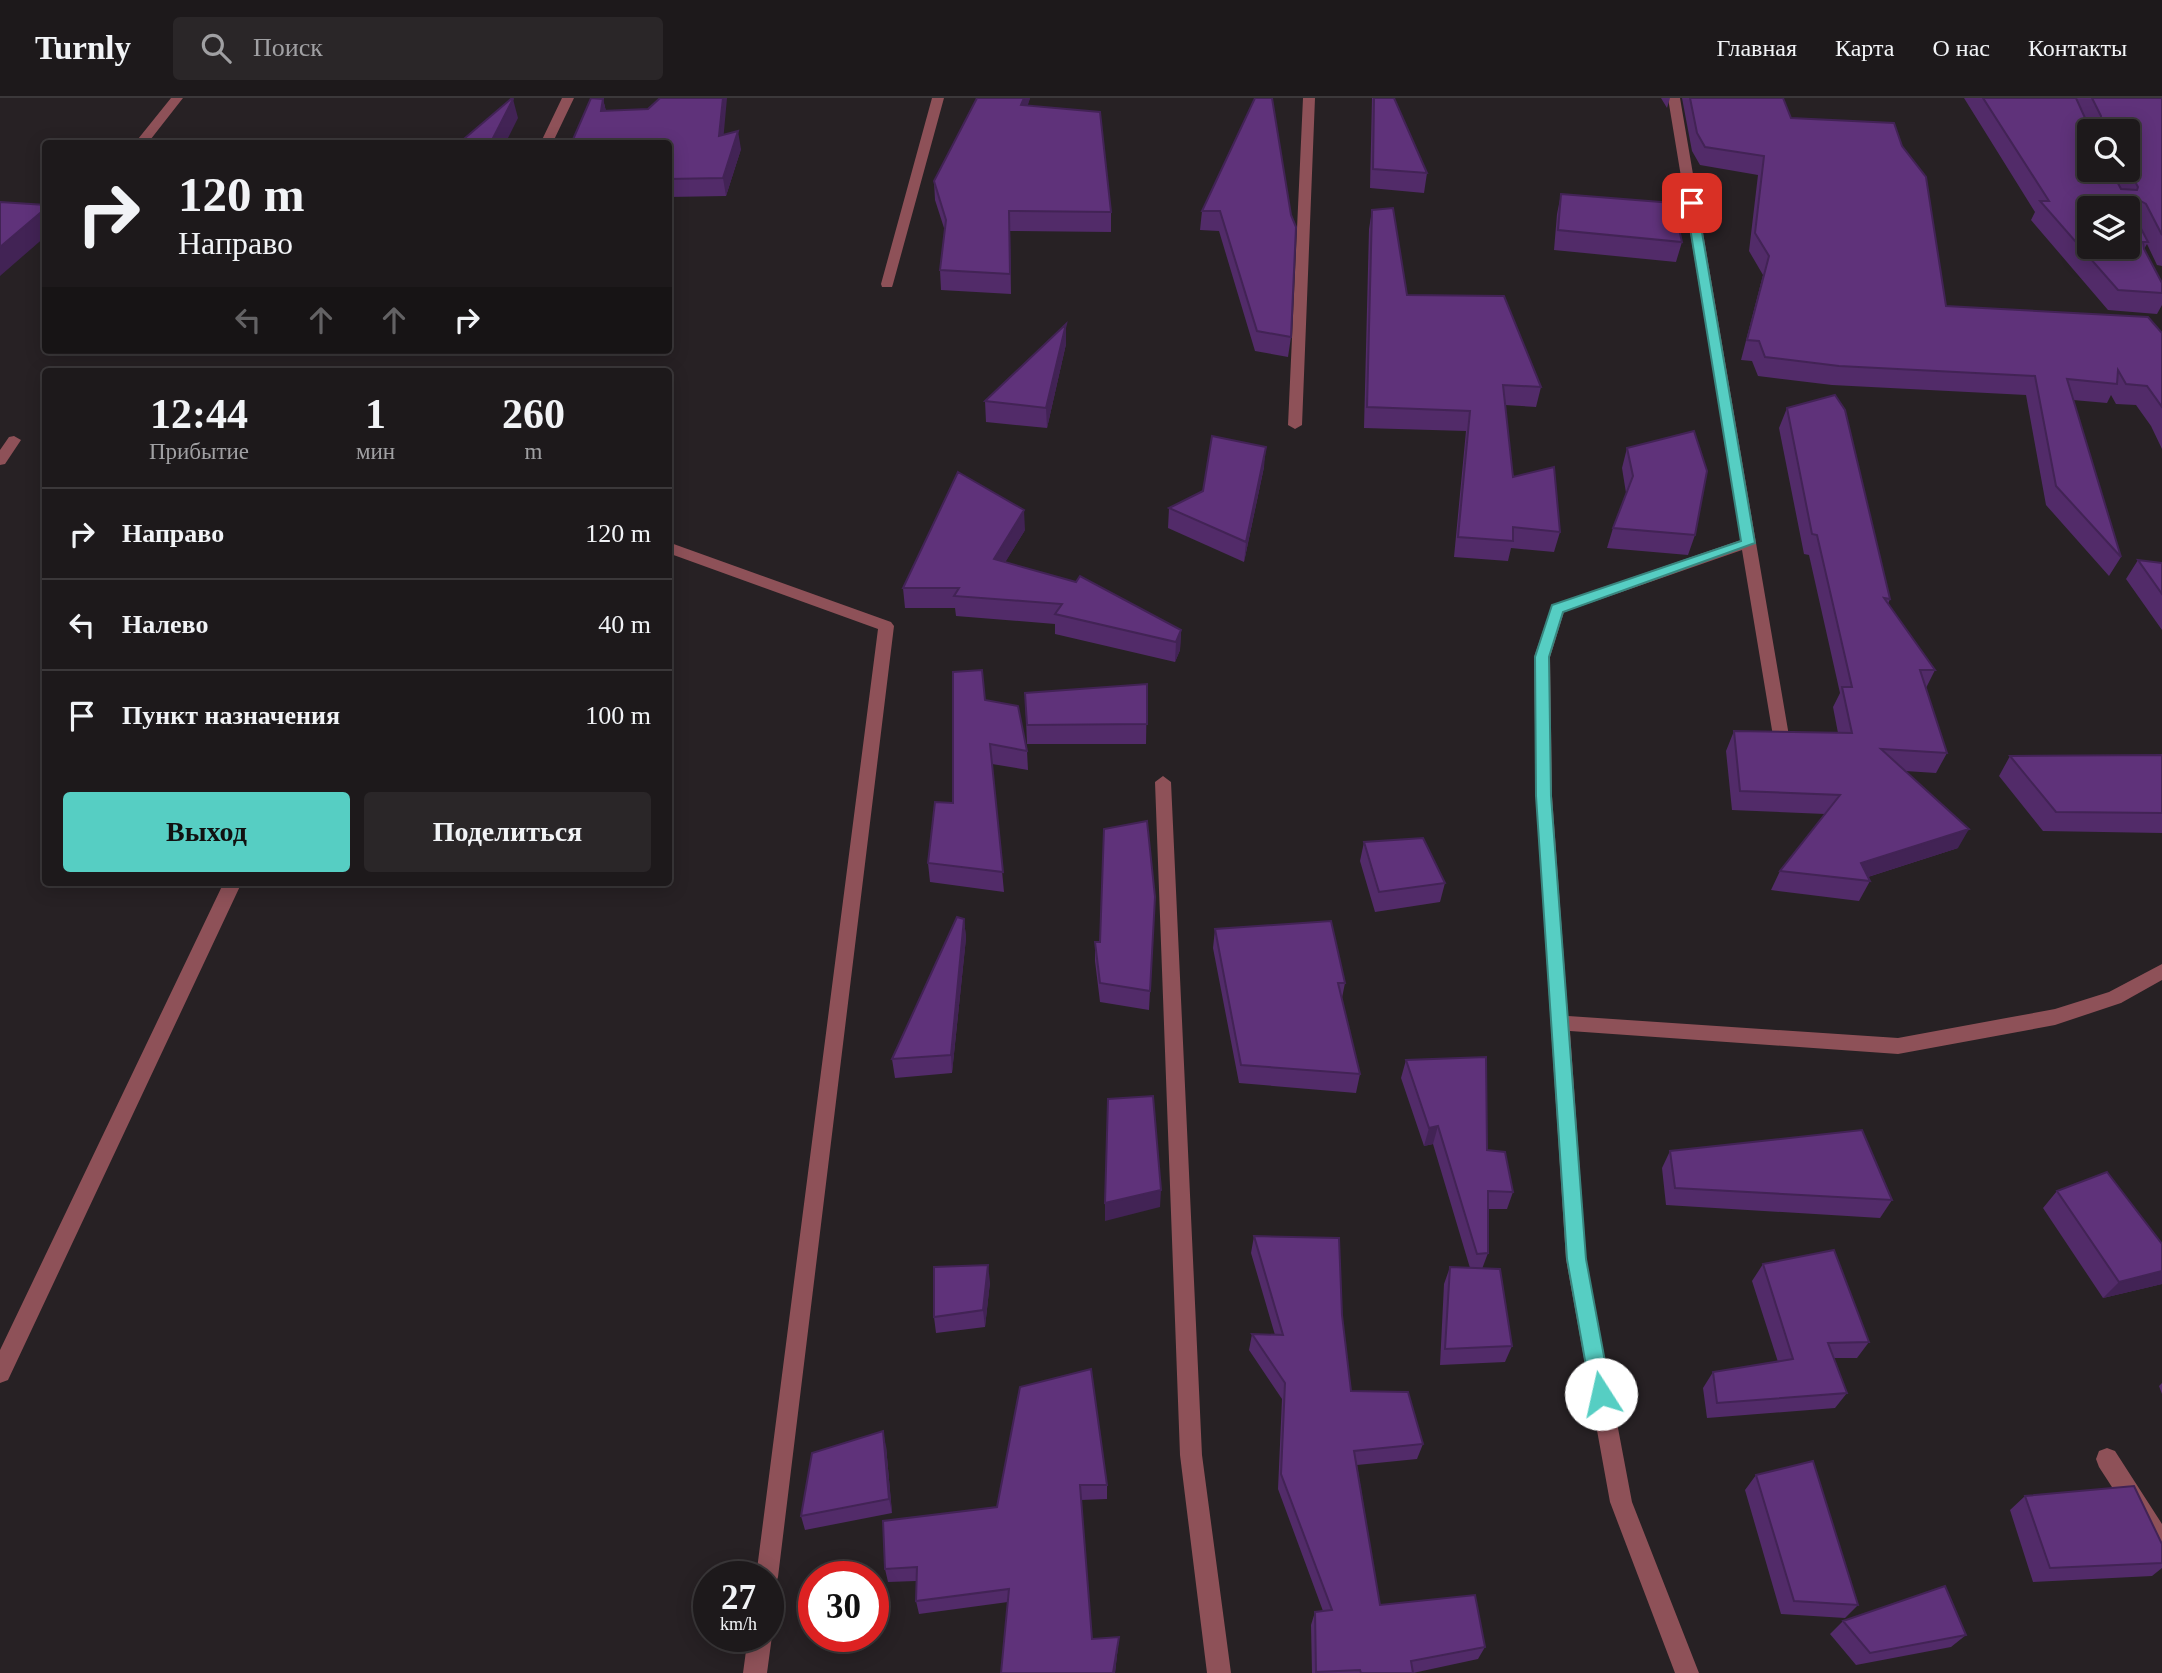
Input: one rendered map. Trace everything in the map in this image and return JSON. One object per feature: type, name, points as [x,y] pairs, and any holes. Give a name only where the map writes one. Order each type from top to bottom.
[{"type":"street","points":[[143,140],[177,98]]},
{"type":"street","points":[[548,140],[568,98]]},
{"type":"street","points":[[887,284],[937,98]]},
{"type":"street","points":[[1295,425],[1309,98]]},
{"type":"street","points":[[1674,98],[1781,736]]},
{"type":"street","points":[[0,461],[14,440]]},
{"type":"street","points":[[1687,1673],[1621,1502],[1576,1259],[1544,796],[1542,657],[1557,609],[1748,543]]},
{"type":"street","points":[[672,548],[886,626],[769,1561]]},
{"type":"street","points":[[1163,782],[1191,1455],[1219,1673]]},
{"type":"street","points":[[0,1373],[231,886]]},
{"type":"street","points":[[1560,1023],[1898,1045],[2055,1017],[2115,998],[2162,971]]},
{"type":"street","points":[[2107,1459],[2162,1544]]},
{"type":"street","points":[[755,1673],[758,1652]]},
{"type":"building","points":[[512,98],[513,99],[492,140],[463,140]]},
{"type":"building","points":[[591,98],[603,99],[601,111],[648,109],[660,98],[723,98],[719,136],[738,131],[723,178],[672,179],[672,140],[573,140]]},
{"type":"building","points":[[977,98],[1024,98],[1021,105],[1100,112],[1111,212],[1009,211],[1010,274],[940,270],[946,220],[934,181]]},
{"type":"building","points":[[1255,98],[1272,98],[1291,215],[1296,227],[1291,337],[1257,331],[1220,211],[1202,211]]},
{"type":"building","points":[[1374,98],[1394,98],[1427,173],[1373,169]]},
{"type":"building","points":[[1690,98],[1783,98],[1791,118],[1894,123],[1902,146],[1926,177],[1946,306],[2148,317],[2162,333],[2162,407],[2147,386],[2126,384],[2118,370],[2117,384],[2067,379],[2121,557],[2056,486],[2035,376],[1839,366],[1765,357],[1759,341],[1747,340],[1769,256],[1755,233],[1764,156],[1705,147],[1697,133]]},
{"type":"building","points":[[1983,98],[2076,98],[2085,119],[2077,119],[2077,182],[2117,182],[2121,189],[2137,190],[2135,182],[2140,182],[2140,119],[2101,119],[2092,98],[2162,98],[2162,235],[2146,204],[2140,201],[2140,196],[2077,196],[2077,243],[2040,201],[2049,201]]},
{"type":"building","points":[[1561,194],[1673,203],[1682,242],[1558,230]]},
{"type":"building","points":[[0,202],[42,205],[42,211],[0,247]]},
{"type":"building","points":[[1393,208],[1407,295],[1504,296],[1541,387],[1503,385],[1513,477],[1554,467],[1560,532],[1513,527],[1513,541],[1458,537],[1470,411],[1367,407],[1372,210]]},
{"type":"building","points":[[2140,227],[2148,242],[2143,242],[2144,249],[2162,283],[2162,293],[2118,290],[2091,259],[2140,259]]},
{"type":"building","points":[[1066,324],[1046,408],[985,401]]},
{"type":"building","points":[[1835,395],[1845,410],[1890,599],[1884,598],[1935,670],[1920,670],[1947,753],[1881,749],[1969,829],[1861,863],[1870,881],[1780,871],[1840,795],[1740,791],[1734,731],[1852,733],[1842,687],[1852,687],[1817,535],[1812,534],[1787,408]]},
{"type":"building","points":[[1694,431],[1707,471],[1695,535],[1613,528],[1633,476],[1627,448]]},
{"type":"building","points":[[1212,436],[1266,447],[1246,542],[1169,508],[1203,491]]},
{"type":"building","points":[[958,472],[1024,510],[994,559],[1076,582],[1080,576],[1181,630],[1176,642],[1055,614],[1062,604],[954,596],[959,588],[903,588]]},
{"type":"building","points":[[2138,560],[2162,563],[2162,594]]},
{"type":"building","points":[[982,670],[985,700],[1018,706],[1027,751],[990,744],[1003,872],[928,863],[935,802],[953,803],[953,672]]},
{"type":"building","points":[[1147,684],[1147,724],[1027,725],[1025,693]]},
{"type":"building","points":[[2162,755],[2162,813],[2056,812],[2010,756]]},
{"type":"building","points":[[1147,821],[1155,897],[1150,991],[1100,983],[1095,942],[1100,942],[1104,829]]},
{"type":"building","points":[[1423,838],[1445,883],[1379,892],[1364,842]]},
{"type":"building","points":[[957,917],[964,919],[951,1055],[892,1059]]},
{"type":"building","points":[[1331,921],[1345,983],[1338,983],[1360,1074],[1241,1065],[1215,929]]},
{"type":"building","points":[[1486,1057],[1487,1150],[1505,1152],[1513,1192],[1488,1191],[1488,1253],[1477,1254],[1438,1126],[1429,1128],[1406,1060]]},
{"type":"building","points":[[1153,1096],[1161,1190],[1105,1203],[1108,1099]]},
{"type":"building","points":[[1862,1130],[1892,1200],[1675,1188],[1670,1151]]},
{"type":"building","points":[[2107,1172],[2162,1244],[2162,1271],[2119,1282],[2057,1191]]},
{"type":"building","points":[[1254,1236],[1339,1238],[1342,1315],[1351,1391],[1408,1392],[1423,1444],[1354,1451],[1380,1605],[1475,1595],[1485,1647],[1411,1661],[1413,1673],[1361,1673],[1360,1670],[1316,1672],[1315,1612],[1332,1610],[1281,1474],[1285,1383],[1252,1334],[1283,1335]]},
{"type":"building","points":[[1834,1250],[1869,1342],[1828,1343],[1847,1393],[1717,1403],[1713,1372],[1793,1359],[1763,1264]]},
{"type":"building","points":[[988,1265],[983,1310],[934,1317],[934,1267]]},
{"type":"building","points":[[1450,1267],[1500,1269],[1512,1346],[1445,1349]]},
{"type":"building","points":[[1091,1369],[1107,1485],[1080,1485],[1092,1639],[1119,1637],[1113,1673],[1001,1673],[1009,1589],[916,1601],[917,1567],[889,1569],[889,1561],[885,1561],[883,1521],[997,1507],[1020,1387]]},
{"type":"building","points":[[883,1431],[889,1499],[801,1516],[812,1453]]},
{"type":"building","points":[[1813,1461],[1858,1605],[1794,1601],[1756,1475]]},
{"type":"building","points":[[2134,1486],[2162,1544],[2162,1563],[2050,1568],[2025,1496]]},
{"type":"building","points":[[1945,1586],[1966,1635],[1870,1653],[1843,1621]]},
{"type":"route","points":[[1601,1394],[1576,1259],[1544,796],[1542,657],[1557,609],[1748,543],[1692,203]]}]
